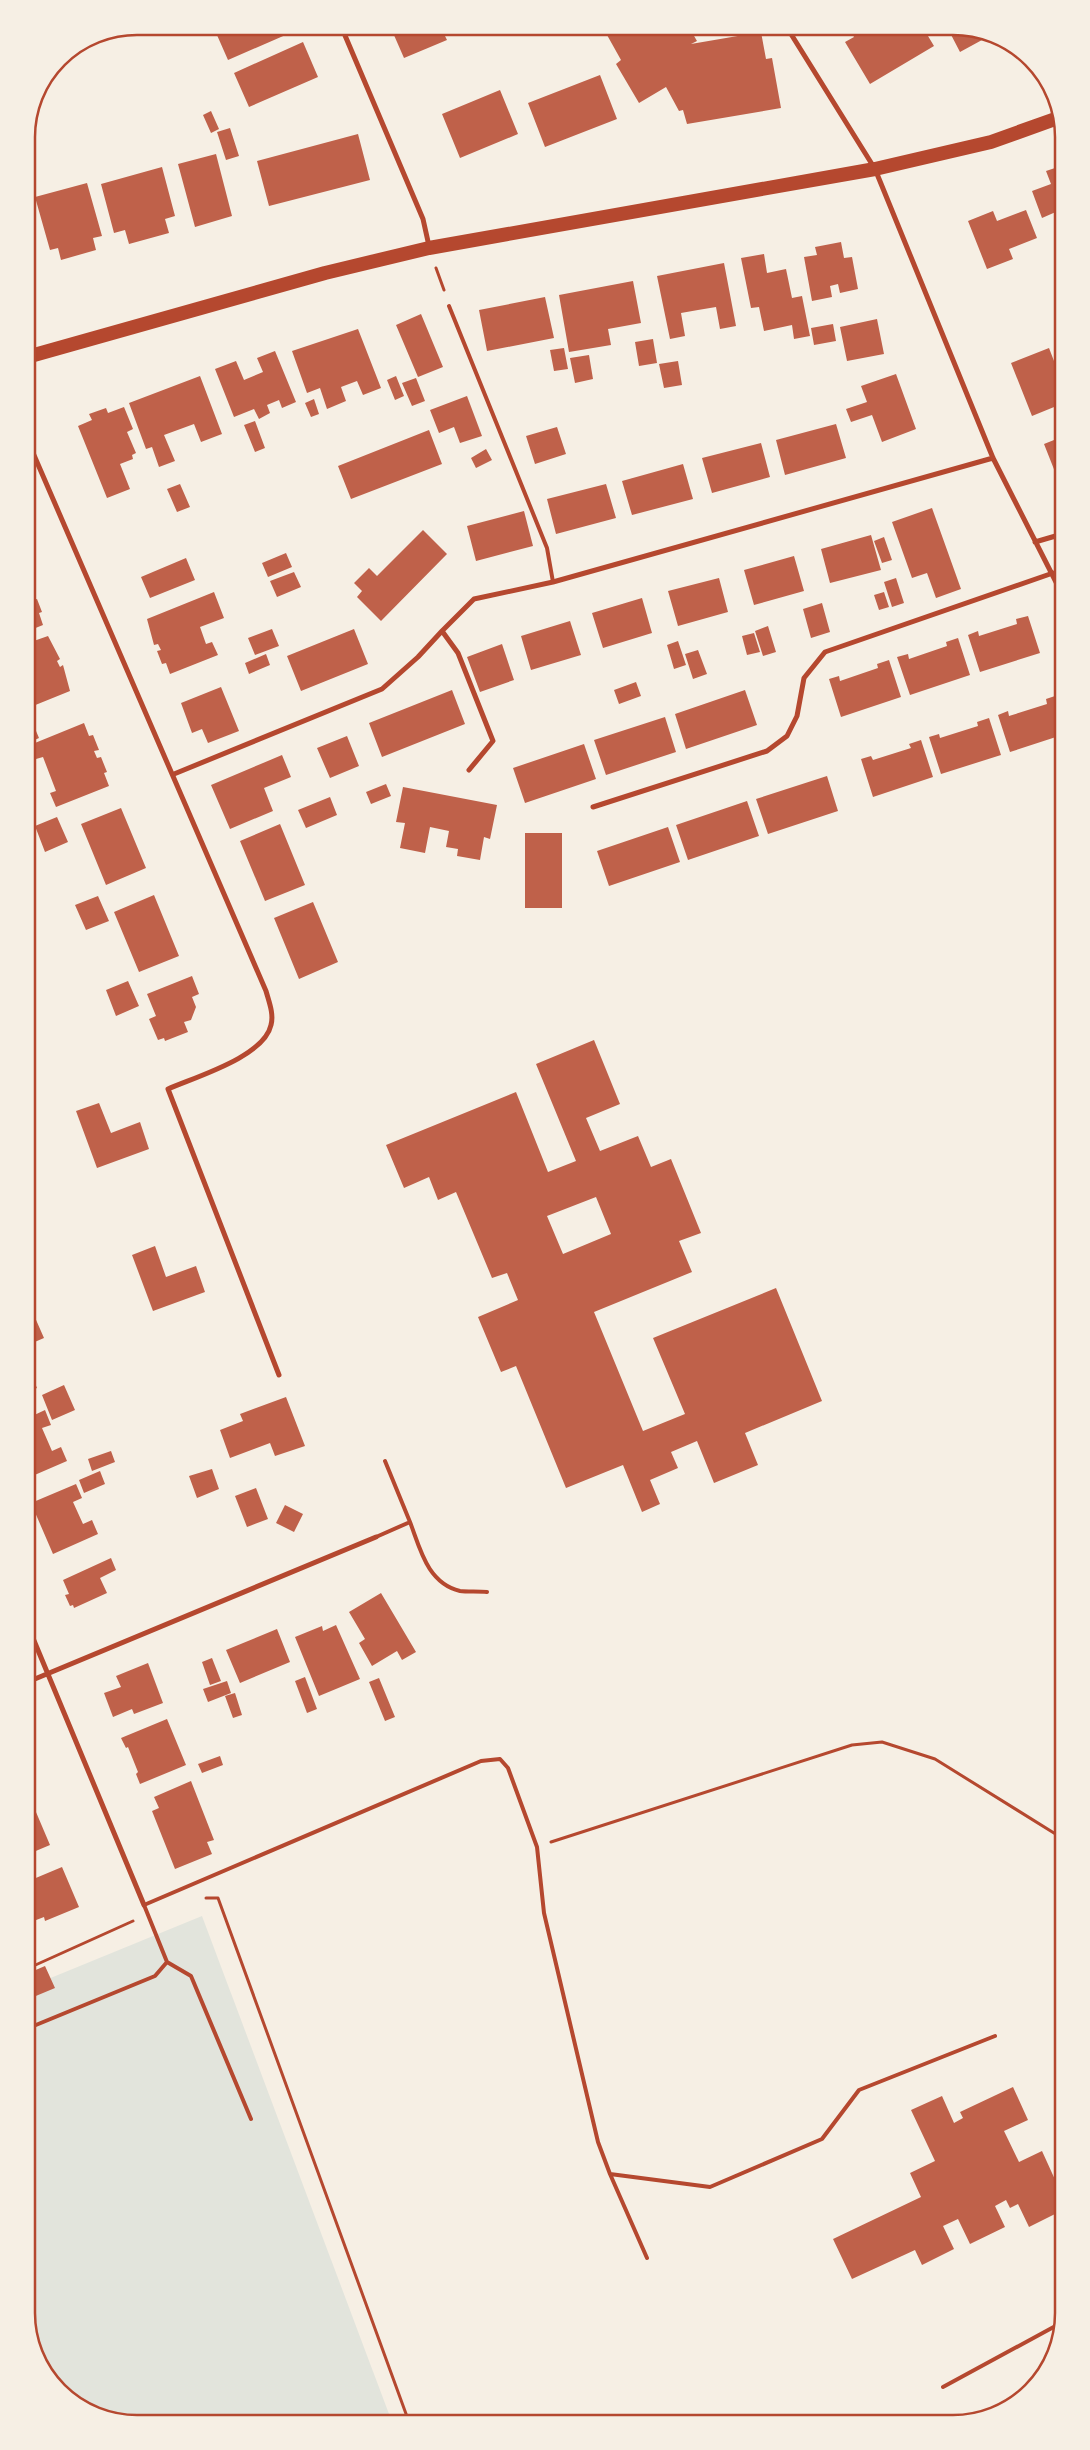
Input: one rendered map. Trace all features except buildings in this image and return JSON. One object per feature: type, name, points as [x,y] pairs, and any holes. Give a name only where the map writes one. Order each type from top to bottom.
[{"type":"highway","points":[[35,355],[325,273],[429,248],[875,168],[991,142],[1053,120]]},
{"type":"street","points":[[345,35],[423,219],[429,248]]},
{"type":"street","points":[[792,35],[875,168],[993,458],[1055,578]]},
{"type":"street","points":[[35,457],[174,774],[266,991],[271,1008],[271,1026],[262,1041],[250,1053],[168,1089],[279,1375]]},
{"type":"street","points":[[174,774],[382,689],[418,657],[474,599],[553,582],[993,458]]},
{"type":"street","points":[[1035,542],[1055,536]]},
{"type":"street","points":[[593,807],[767,751],[787,736],[797,716],[804,678],[825,652],[1053,573]]},
{"type":"street","points":[[442,631],[458,653],[493,741],[468,770]]},
{"type":"street","points":[[35,1679],[376,1536]]},
{"type":"street","points":[[35,1643],[144,1905]]},
{"type":"lane","points":[[449,306],[547,548],[553,582]]},
{"type":"lane","points":[[385,1461],[427,1566],[437,1580],[459,1590],[487,1592]]},
{"type":"lane","points":[[376,1536],[410,1522]]},
{"type":"lane","points":[[251,2119],[191,1976],[167,1962],[144,1905],[481,1761],[500,1759],[508,1768],[536,1847],[544,1913],[598,2142],[610,2174],[648,2258]]},
{"type":"lane","points":[[35,2025],[154,1976],[167,1962]]},
{"type":"lane","points":[[610,2174],[710,2187],[822,2139],[859,2090],[995,2036]]},
{"type":"lane","points":[[943,2387],[1054,2326]]},
{"type":"path","points":[[429,248],[449,306]]},
{"type":"path","points":[[536,1847],[852,1745],[882,1742],[935,1759],[1055,1834]]},
{"type":"path","points":[[166,1897],[218,1898],[406,2415]]},
{"type":"path","points":[[35,1965],[148,1915]]},
{"type":"shaded area","points":[[202,1916],[389,2415],[130,2415],[104,2410],[86,2401],[75,2394],[56,2375],[40,2346],[35,2313],[35,1984]]}]
